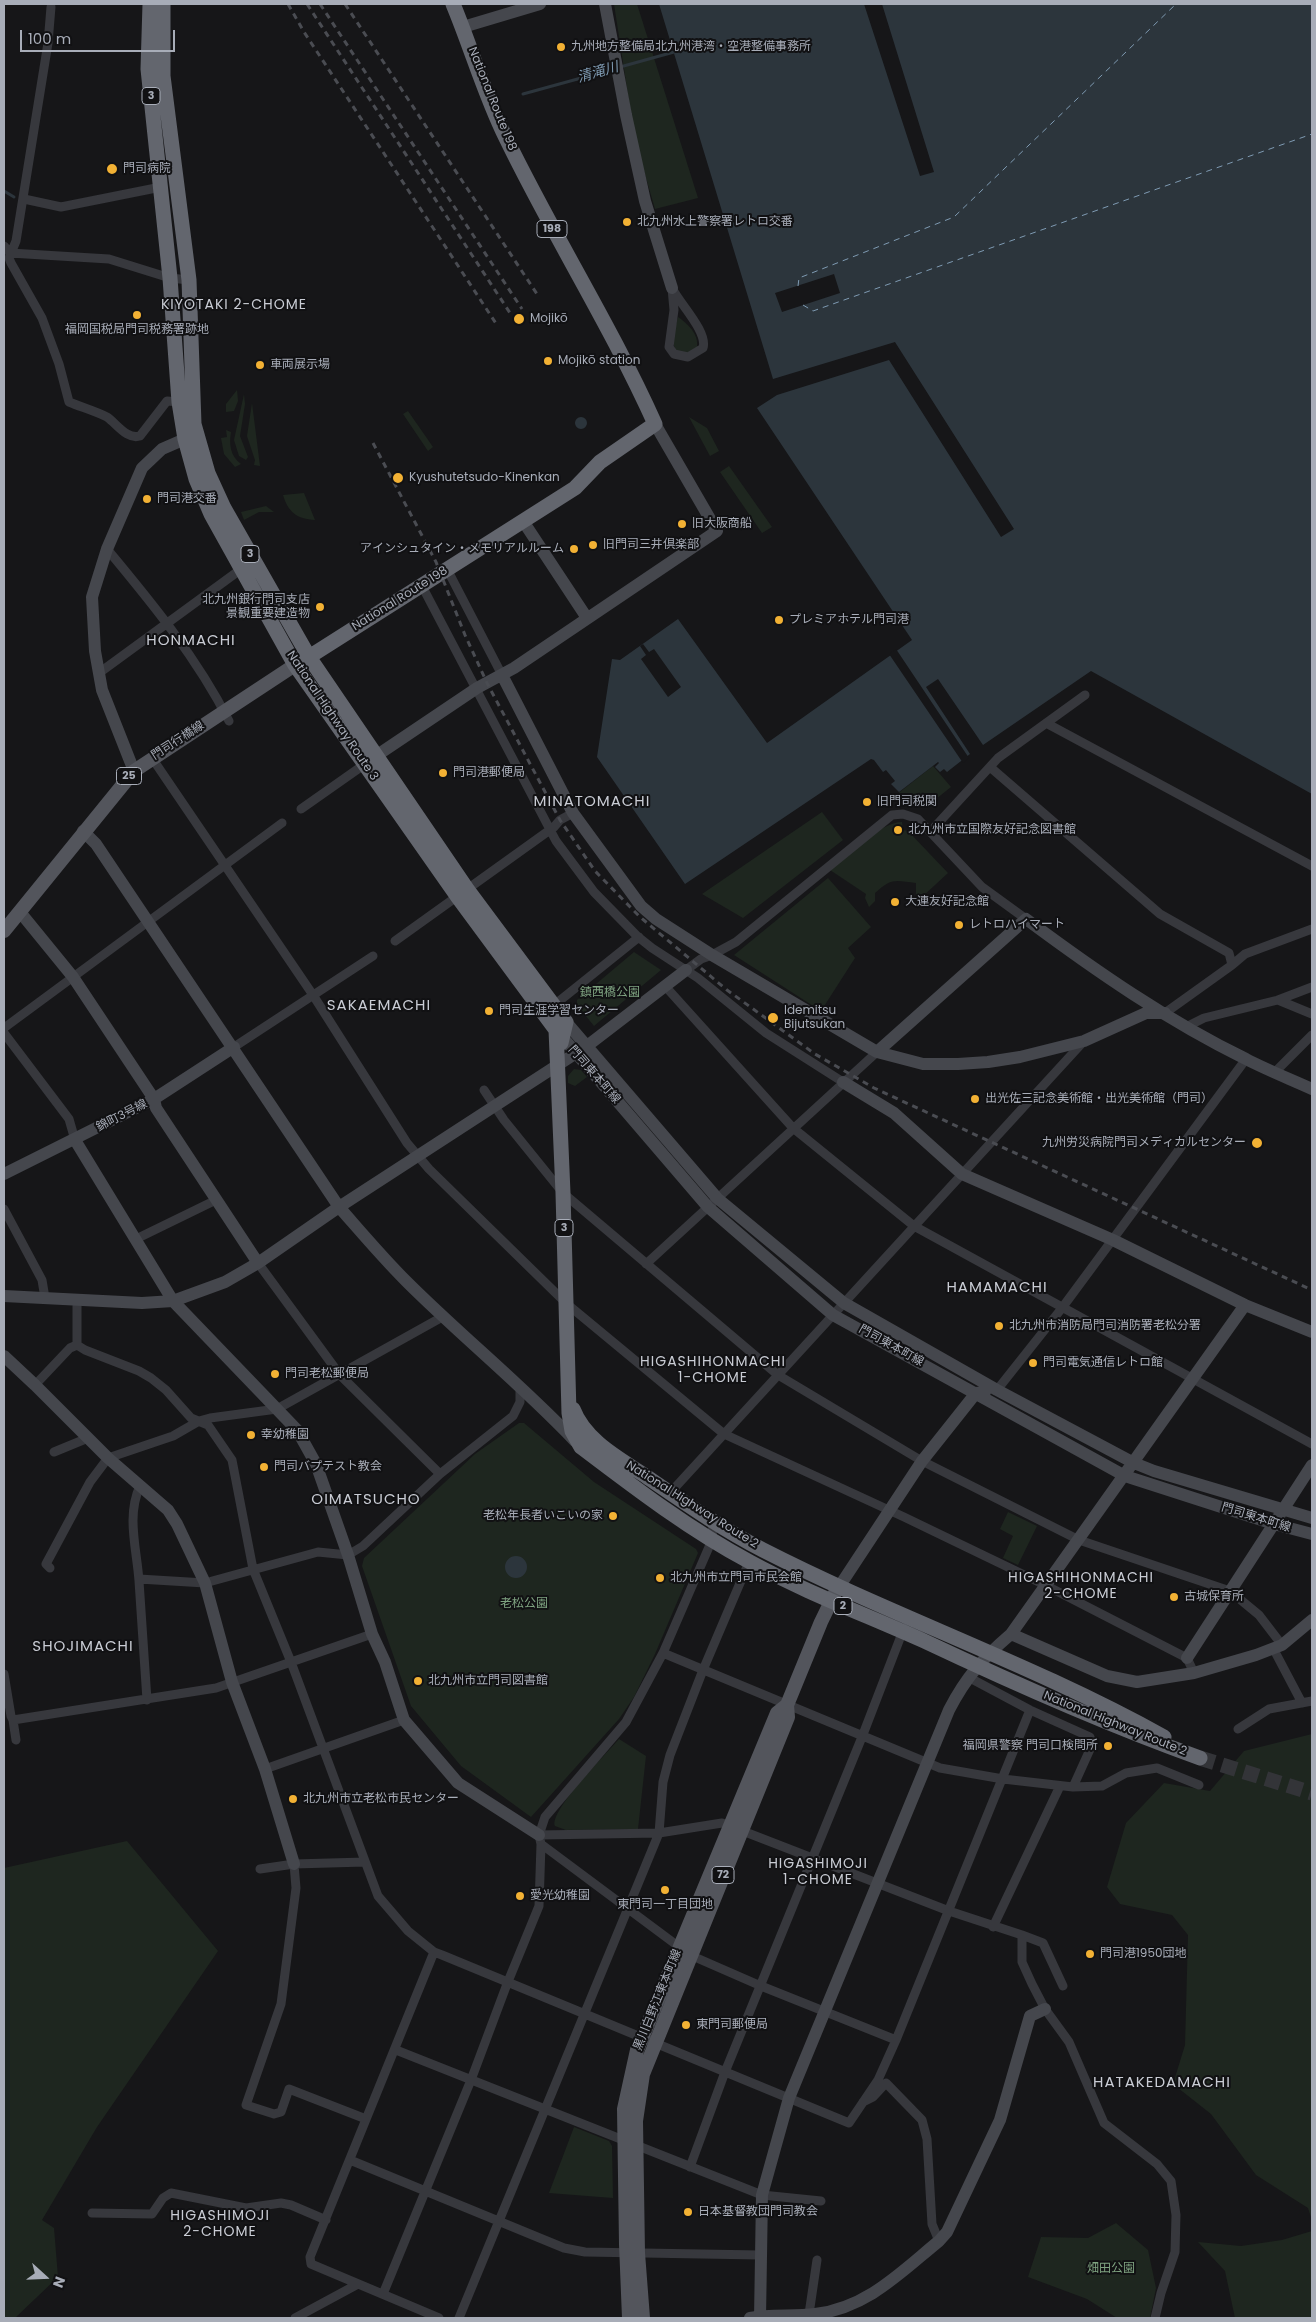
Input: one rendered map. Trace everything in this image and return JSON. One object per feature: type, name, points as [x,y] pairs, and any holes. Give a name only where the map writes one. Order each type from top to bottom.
[{"type":"highway","name":"National Highway Route 3","points":[[150,4],[148,69],[170,278],[179,402],[185,439],[196,479],[211,514],[248,564],[309,657],[370,760]]},
{"type":"highway","name":"National Highway Route 3","points":[[163,4],[163,76],[189,280],[194,424],[208,473],[295,665],[370,760],[462,893],[561,1030]]},
{"type":"highway","name":"National Route 198","points":[[295,665],[575,488],[600,462],[655,424],[598,308],[543,212],[505,136],[463,27],[452,4]]},
{"type":"highway","name":"National Highway Route 3","points":[[462,893],[553,1006],[561,1030]]},
{"type":"highway","name":"3","points":[[561,1030],[556,1066],[563,1193],[570,1424],[585,1441]]},
{"type":"highway","name":"3","points":[[569,1390],[585,1441]]},
{"type":"highway","name":"National Highway Route 2","points":[[585,1441],[730,1532],[839,1587],[989,1653],[1140,1724],[1200,1758],[972,1671],[903,1632],[830,1601],[749,1562],[712,1540],[585,1441]]},
{"type":"main road","name":"門司行橋線","points":[[10,920],[134,771],[152,758],[226,716],[295,665]]},
{"type":"main road","name":"黒川白野江東本町線","points":[[629,2318],[632,2252],[631,2144],[624,2109],[627,2089],[736,1827],[777,1713],[787,1705],[830,1601],[839,1587]]},
{"type":"main road","name":"黒川白野江東本町線","points":[[632,2252],[643,2318]]},
{"type":"street","points":[[463,27],[540,4]]},
{"type":"street","points":[[605,4],[626,115],[645,201],[672,288],[677,299],[703,334],[703,348],[688,357],[674,354],[669,347],[674,310],[672,288]]},
{"type":"street","points":[[7,249],[16,241],[24,199],[48,43],[51,7]]},
{"type":"street","points":[[24,199],[61,207],[161,187]]},
{"type":"street","points":[[7,249],[109,259],[170,278],[189,280]]},
{"type":"street","points":[[7,249],[10,263],[42,318],[59,364],[69,402],[107,418],[129,436],[136,437],[140,436],[167,401],[179,402]]},
{"type":"street","points":[[301,809],[477,688],[502,675],[717,531],[655,424]]},
{"type":"street","points":[[134,771],[102,690],[95,650],[91,605],[107,549],[142,468],[162,449],[185,439]]},
{"type":"street","points":[[523,522],[587,618]]},
{"type":"street","points":[[107,549],[168,623],[226,716]]},
{"type":"street","points":[[99,672],[248,564]]},
{"type":"street","points":[[447,569],[573,813],[641,906],[656,919],[712,955],[877,1052],[924,1064],[958,1064],[1020,1057],[1084,1041],[1146,1014],[1166,1013],[1246,954],[1312,930]]},
{"type":"street","points":[[422,586],[556,840],[594,892],[639,937],[686,970],[766,1033],[894,1112],[962,1174],[1113,1240],[1246,1305],[1312,1332]]},
{"type":"street","points":[[931,831],[998,758],[1086,695]]},
{"type":"street","points":[[1046,723],[1312,866]]},
{"type":"street","points":[[152,758],[313,996],[407,1143],[566,1304],[724,1434],[890,1510],[1045,1585],[1187,1658],[1194,1673]]},
{"type":"street","points":[[990,767],[1160,914],[1229,953],[1232,965]]},
{"type":"street","points":[[395,941],[551,829],[560,820],[573,813]]},
{"type":"street","points":[[4,1296],[142,1303],[173,1301],[225,1282],[258,1263],[339,1207],[576,1054],[701,958],[712,955],[736,942],[892,815],[902,814],[918,819],[982,887],[1090,966],[1246,1059],[1312,1089]]},
{"type":"street","points":[[4,1028],[282,823]]},
{"type":"street","points":[[83,831],[96,844],[234,1047],[339,1207],[371,1245],[444,1316],[540,1404],[585,1441]]},
{"type":"street","points":[[646,1264],[843,1082],[1026,919]]},
{"type":"street","points":[[10,920],[73,977],[154,1099],[156,1108],[258,1263],[340,1375],[440,1474]]},
{"type":"street","points":[[553,1006],[639,937]]},
{"type":"street","points":[[234,1047],[374,956]]},
{"type":"street","points":[[665,986],[793,1128],[914,1226],[1312,1444]]},
{"type":"street","points":[[1188,1026],[1204,1018],[1278,1000],[1312,987]]},
{"type":"street","points":[[1278,1000],[1312,1014]]},
{"type":"street","name":"門司東本町線","points":[[561,1030],[587,1046],[713,1202],[844,1303],[997,1390],[1134,1463],[1154,1471],[1284,1508],[1312,1518]]},
{"type":"street","name":"門司東本町線","points":[[561,1030],[576,1054],[713,1202],[833,1315],[1125,1476],[1274,1524],[1312,1534]]},
{"type":"street","points":[[4,1033],[69,1119],[75,1140],[173,1301],[297,1430],[316,1464],[348,1555],[372,1634],[385,1662],[404,1720],[458,1783],[540,1839],[628,1910],[684,1951],[761,1986],[896,2040]]},
{"type":"street","points":[[1275,1072],[1312,1035]]},
{"type":"street","points":[[670,1493],[1084,1041]]},
{"type":"street","name":"錦町3号線","points":[[4,1174],[154,1099],[234,1047]]},
{"type":"street","points":[[839,1587],[922,1461],[976,1393],[997,1390],[1062,1308],[1246,1059]]},
{"type":"street","points":[[484,1090],[494,1106],[563,1193],[778,1375],[922,1461],[1079,1540],[1230,1591],[1259,1616],[1277,1646],[1302,1703]]},
{"type":"street","points":[[136,1239],[216,1200]]},
{"type":"street","points":[[4,1209],[42,1280],[45,1298]]},
{"type":"street","points":[[77,1300],[77,1345]]},
{"type":"street","points":[[1045,2009],[1030,2016],[1000,2120],[947,2232],[939,2241],[878,2292],[847,2308],[815,2316],[757,2318],[762,2195],[789,2098],[949,1710],[972,1671],[1011,1634],[1246,1305]]},
{"type":"street","points":[[50,1568],[46,1564],[90,1482],[108,1458],[173,1436],[199,1421],[215,1416],[237,1416],[277,1409],[444,1316]]},
{"type":"street","points":[[35,1384],[70,1348],[77,1345]]},
{"type":"street","points":[[77,1345],[85,1350],[139,1371],[151,1378],[166,1390],[191,1418],[208,1425],[232,1460],[253,1569],[291,1662],[378,1896],[408,1931],[434,1952],[507,1984],[849,2122],[878,2080],[896,2040],[1030,1710]]},
{"type":"street","points":[[4,1356],[35,1384],[108,1458],[168,1510],[177,1524],[205,1583],[232,1682],[266,1769],[294,1864],[296,1888],[280,2004],[246,2106],[274,2114],[281,2112],[290,2089],[366,2119]]},
{"type":"street","points":[[139,1579],[205,1583],[318,1552],[348,1555],[363,1546],[440,1474],[513,1416],[520,1402],[520,1386]]},
{"type":"street","points":[[540,1404],[570,1424]]},
{"type":"street","points":[[54,1452],[88,1438]]},
{"type":"street","points":[[1187,1658],[1312,1465]]},
{"type":"street","points":[[140,1486],[136,1500],[133,1527],[139,1579],[147,1700]]},
{"type":"street","points":[[383,2294],[471,2080],[539,1906],[540,1839],[545,1817],[626,1722],[663,1653],[712,1540],[713,1521]]},
{"type":"street","points":[[712,1540],[723,1533],[730,1532]]},
{"type":"street","points":[[459,2318],[546,2110],[658,1833],[664,1782],[670,1754],[749,1562]]},
{"type":"street","points":[[690,2167],[725,2072],[862,1737],[908,1617]]},
{"type":"street","points":[[1011,1634],[1107,1676],[1137,1682],[1194,1673],[1256,1655],[1277,1646],[1312,1620]]},
{"type":"street","points":[[13,1720],[216,1688],[372,1634]]},
{"type":"street","points":[[663,1653],[940,1768],[1003,1779],[1073,1787],[1102,1786],[1126,1773],[1157,1768],[1198,1785]]},
{"type":"street","points":[[972,1671],[1030,1710],[1090,1737],[1092,1745],[1073,1787]]},
{"type":"street","points":[[4,1674],[10,1716],[13,1720],[16,1740]]},
{"type":"street","points":[[1238,1729],[1269,1709],[1312,1701]]},
{"type":"street","points":[[266,1769],[323,1747],[404,1720]]},
{"type":"street","points":[[992,1927],[1060,1786]]},
{"type":"street","points":[[540,1839],[658,1833],[721,1822],[877,1884],[992,1927],[1043,1943],[1062,1986]]},
{"type":"street","points":[[260,1869],[294,1864],[365,1862]]},
{"type":"street","points":[[1022,1935],[1022,1962],[1045,2009],[1069,2042],[1104,2123],[1157,2164],[1171,2181],[1176,2215],[1175,2252],[1160,2293],[1155,2318]]},
{"type":"street","points":[[434,1952],[396,2050],[310,2257],[311,2264],[439,2318]]},
{"type":"street","points":[[396,2050],[762,2195],[821,2201]]},
{"type":"street","points":[[860,2104],[873,2097],[886,2083],[922,2120],[927,2139],[932,2224],[939,2241]]},
{"type":"street","points":[[350,2160],[425,2189],[564,2248],[585,2252],[760,2255]]},
{"type":"street","points":[[92,2214],[152,2214],[163,2198],[171,2193],[246,2208],[281,2203],[291,2205],[326,2220]]},
{"type":"street","points":[[815,2316],[817,2260]]},
{"type":"street","points":[[295,2318],[358,2284]]},
{"type":"green space","points":[[614,4],[637,4],[698,198],[655,209],[635,140]]},
{"type":"green space","points":[[678,317],[689,326],[695,334],[697,342],[697,347],[687,355],[676,351],[673,343]]},
{"type":"green space","points":[[237,390],[238,401],[234,411],[226,412],[226,404]]},
{"type":"green space","points":[[244,394],[245,404],[240,436],[248,457],[246,460],[239,456],[234,440]]},
{"type":"green space","points":[[252,403],[260,466],[254,465],[255,460],[247,436]]},
{"type":"green space","points":[[408,411],[433,447],[428,451],[403,414]]},
{"type":"green space","points":[[689,417],[707,428],[719,451],[710,456]]},
{"type":"green space","points":[[226,430],[231,432],[231,449],[237,461],[241,464],[235,467],[224,454],[221,438],[227,437]]},
{"type":"green space","points":[[729,466],[772,527],[762,533],[720,472]]},
{"type":"green space","points":[[304,493],[315,520],[294,514],[283,495]]},
{"type":"green space","points":[[266,506],[274,512],[259,512],[244,520],[241,512]]},
{"type":"green space","points":[[933,766],[951,787],[926,807],[896,795]]},
{"type":"green space","points":[[822,812],[843,840],[743,918],[702,894]]},
{"type":"green space","points":[[902,822],[903,830],[908,831],[948,873],[922,897],[916,897],[916,883],[889,882],[875,893],[875,901],[869,907],[865,898],[866,894],[830,870],[874,833],[893,823]]},
{"type":"green space","points":[[828,878],[871,927],[848,948],[855,958],[821,1011],[734,955]]},
{"type":"green space","name":"鎮西橋公園","points":[[634,952],[661,970],[594,1026],[577,1005],[577,1000]]},
{"type":"green space","points":[[574,1069],[581,1070],[587,1077],[575,1086],[568,1083],[568,1076]]},
{"type":"green space","name":"老松公園","points":[[519,1423],[524,1423],[594,1482],[696,1549],[698,1553],[655,1654],[634,1697],[619,1719],[531,1817],[461,1766],[411,1706],[362,1566],[364,1558],[475,1454]]},
{"type":"green space","points":[[1008,1512],[1037,1526],[1018,1565],[1003,1558],[1013,1536],[1000,1529]]},
{"type":"green space","points":[[1312,1734],[1312,2220],[1308,2208],[1256,2175],[1211,2114],[1173,2084],[1185,2045],[1188,1935],[1172,1915],[1120,1904],[1107,1887],[1126,1823],[1164,1783],[1210,1791],[1244,1751]]},
{"type":"green space","points":[[619,1739],[646,1756],[638,1829],[566,1830],[555,1826],[561,1808],[569,1796]]},
{"type":"green space","points":[[127,1841],[218,1951],[97,2127],[42,2220],[54,2228],[58,2277],[15,2318],[4,2318],[4,1868]]},
{"type":"green space","points":[[574,2127],[609,2141],[612,2146],[613,2198],[549,2193]]},
{"type":"green space","name":"畑田公園","points":[[1116,2223],[1148,2250],[1156,2288],[1150,2318],[1117,2318],[1087,2299],[1028,2277],[1041,2237],[1088,2238]]},
{"type":"green space","points":[[1312,2231],[1312,2318],[1235,2318],[1225,2271],[1198,2242],[1241,2246],[1282,2240]]},
{"type":"shaded area","points":[[659,4],[864,4],[920,176],[934,172],[882,4],[1312,4],[1312,794],[1091,671],[983,745],[938,679],[926,687],[970,754],[947,772],[944,769],[940,772],[935,767],[938,762],[899,792],[891,784],[895,781],[886,770],[883,772],[874,760],[871,759],[685,884],[597,757],[612,659],[620,660],[678,619],[767,743],[912,640],[757,408],[777,395],[889,360],[1001,537],[1014,529],[895,342],[773,379]]},
{"type":"shaded area","points":[[583,417],[586,418],[586,428],[579,429],[576,428],[575,421],[576,418]]},
{"type":"shaded area","points":[[516,1556],[524,1559],[527,1567],[524,1575],[516,1578],[508,1575],[505,1567],[508,1559]]},
{"type":"pier","points":[[834,274],[840,293],[782,312],[775,293]]},
{"type":"pier","points":[[643,644],[649,652],[654,649],[681,687],[668,697],[641,659],[646,655],[640,646]]},
{"type":"pier","points":[[896,649],[969,758],[963,763],[889,654]]},
{"type":"waterway","name":"清滝川","points":[[620,67],[674,52]]},
{"type":"waterway","name":"清滝川","points":[[523,94],[614,69]]},
{"type":"waterway","name":"清滝川","points":[[4,191],[14,197]]},
{"type":"ferry route","points":[[798,286],[799,278],[954,217],[1176,4]]},
{"type":"ferry route","points":[[803,305],[813,311],[1312,134]]},
{"type":"tunnel","points":[[1200,1758],[1312,1793]]},
{"type":"railway","points":[[288,4],[304,32],[497,325]]},
{"type":"railway","points":[[307,4],[512,316]]},
{"type":"railway","points":[[320,4],[522,309]]},
{"type":"railway","points":[[345,4],[539,297]]},
{"type":"railway","points":[[373,443],[436,562],[465,635],[487,683],[560,820],[595,871],[640,917],[727,990],[815,1054],[874,1088],[1312,1290]]},
{"type":"place","name":"九州地方整備局北九州港湾・空港整備事務所","points":[[561,47]]},
{"type":"place","name":"門司病院","points":[[112,169]]},
{"type":"place","name":"北九州水上警察署レトロ交番","points":[[627,222]]},
{"type":"place","name":"福岡国税局門司税務署跡地","points":[[137,315]]},
{"type":"place","name":"Mojikō","points":[[519,319]]},
{"type":"place","name":"Mojikō station","points":[[548,361]]},
{"type":"place","name":"車両展示場","points":[[260,365]]},
{"type":"place","name":"Kyushutetsudo-Kinenkan","points":[[398,478]]},
{"type":"place","name":"門司港交番","points":[[147,499]]},
{"type":"place","name":"旧大阪商船","points":[[682,524]]},
{"type":"place","name":"旧門司三井倶楽部","points":[[593,545]]},
{"type":"place","name":"アインシュタイン・メモリアルルーム","points":[[574,549]]},
{"type":"place","name":"北九州銀行門司支店 景観重要建造物","points":[[320,607]]},
{"type":"place","name":"プレミアホテル門司港","points":[[779,620]]},
{"type":"place","name":"門司港郵便局","points":[[443,773]]},
{"type":"place","name":"旧門司税関","points":[[867,802]]},
{"type":"place","name":"北九州市立国際友好記念図書館","points":[[898,830]]},
{"type":"place","name":"大連友好記念館","points":[[895,902]]},
{"type":"place","name":"レトロハイマート","points":[[959,925]]},
{"type":"place","name":"門司生涯学習センター","points":[[489,1011]]},
{"type":"place","name":"Idemitsu Bijutsukan","points":[[773,1018]]},
{"type":"place","name":"出光佐三記念美術館・出光美術館（門司）","points":[[975,1099]]},
{"type":"place","name":"九州労災病院門司メディカルセンター","points":[[1257,1143]]},
{"type":"place","name":"北九州市消防局門司消防署老松分署","points":[[999,1326]]},
{"type":"place","name":"門司電気通信レトロ館","points":[[1033,1363]]},
{"type":"place","name":"門司老松郵便局","points":[[275,1374]]},
{"type":"place","name":"幸幼稚園","points":[[251,1435]]},
{"type":"place","name":"門司バプテスト教会","points":[[264,1467]]},
{"type":"place","name":"老松年長者いこいの家","points":[[613,1516]]},
{"type":"place","name":"北九州市立門司市民会館","points":[[660,1578]]},
{"type":"place","name":"古城保育所","points":[[1174,1597]]},
{"type":"place","name":"北九州市立門司図書館","points":[[418,1681]]},
{"type":"place","name":"福岡県警察 門司口検問所","points":[[1108,1746]]},
{"type":"place","name":"北九州市立老松市民センター","points":[[293,1799]]},
{"type":"place","name":"東門司一丁目団地","points":[[665,1890]]},
{"type":"place","name":"愛光幼稚園","points":[[520,1896]]},
{"type":"place","name":"門司港1950団地","points":[[1090,1954]]},
{"type":"place","name":"東門司郵便局","points":[[686,2025]]},
{"type":"place","name":"日本基督教団門司教会","points":[[688,2212]]},
{"type":"district","name":"KIYOTAKI 2-CHOME","points":[[234,305]]},
{"type":"district","name":"HONMACHI","points":[[191,641]]},
{"type":"district","name":"MINATOMACHI","points":[[592,802]]},
{"type":"district","name":"SAKAEMACHI","points":[[379,1006]]},
{"type":"district","name":"HAMAMACHI","points":[[997,1288]]},
{"type":"district","name":"HIGASHIHONMACHI 1-CHOME","points":[[713,1370]]},
{"type":"district","name":"OIMATSUCHO","points":[[366,1500]]},
{"type":"district","name":"HIGASHIHONMACHI 2-CHOME","points":[[1081,1586]]},
{"type":"district","name":"SHOJIMACHI","points":[[83,1647]]},
{"type":"district","name":"HIGASHIMOJI 1-CHOME","points":[[818,1872]]},
{"type":"district","name":"HATAKEDAMACHI","points":[[1162,2083]]},
{"type":"district","name":"HIGASHIMOJI 2-CHOME","points":[[220,2224]]}]
